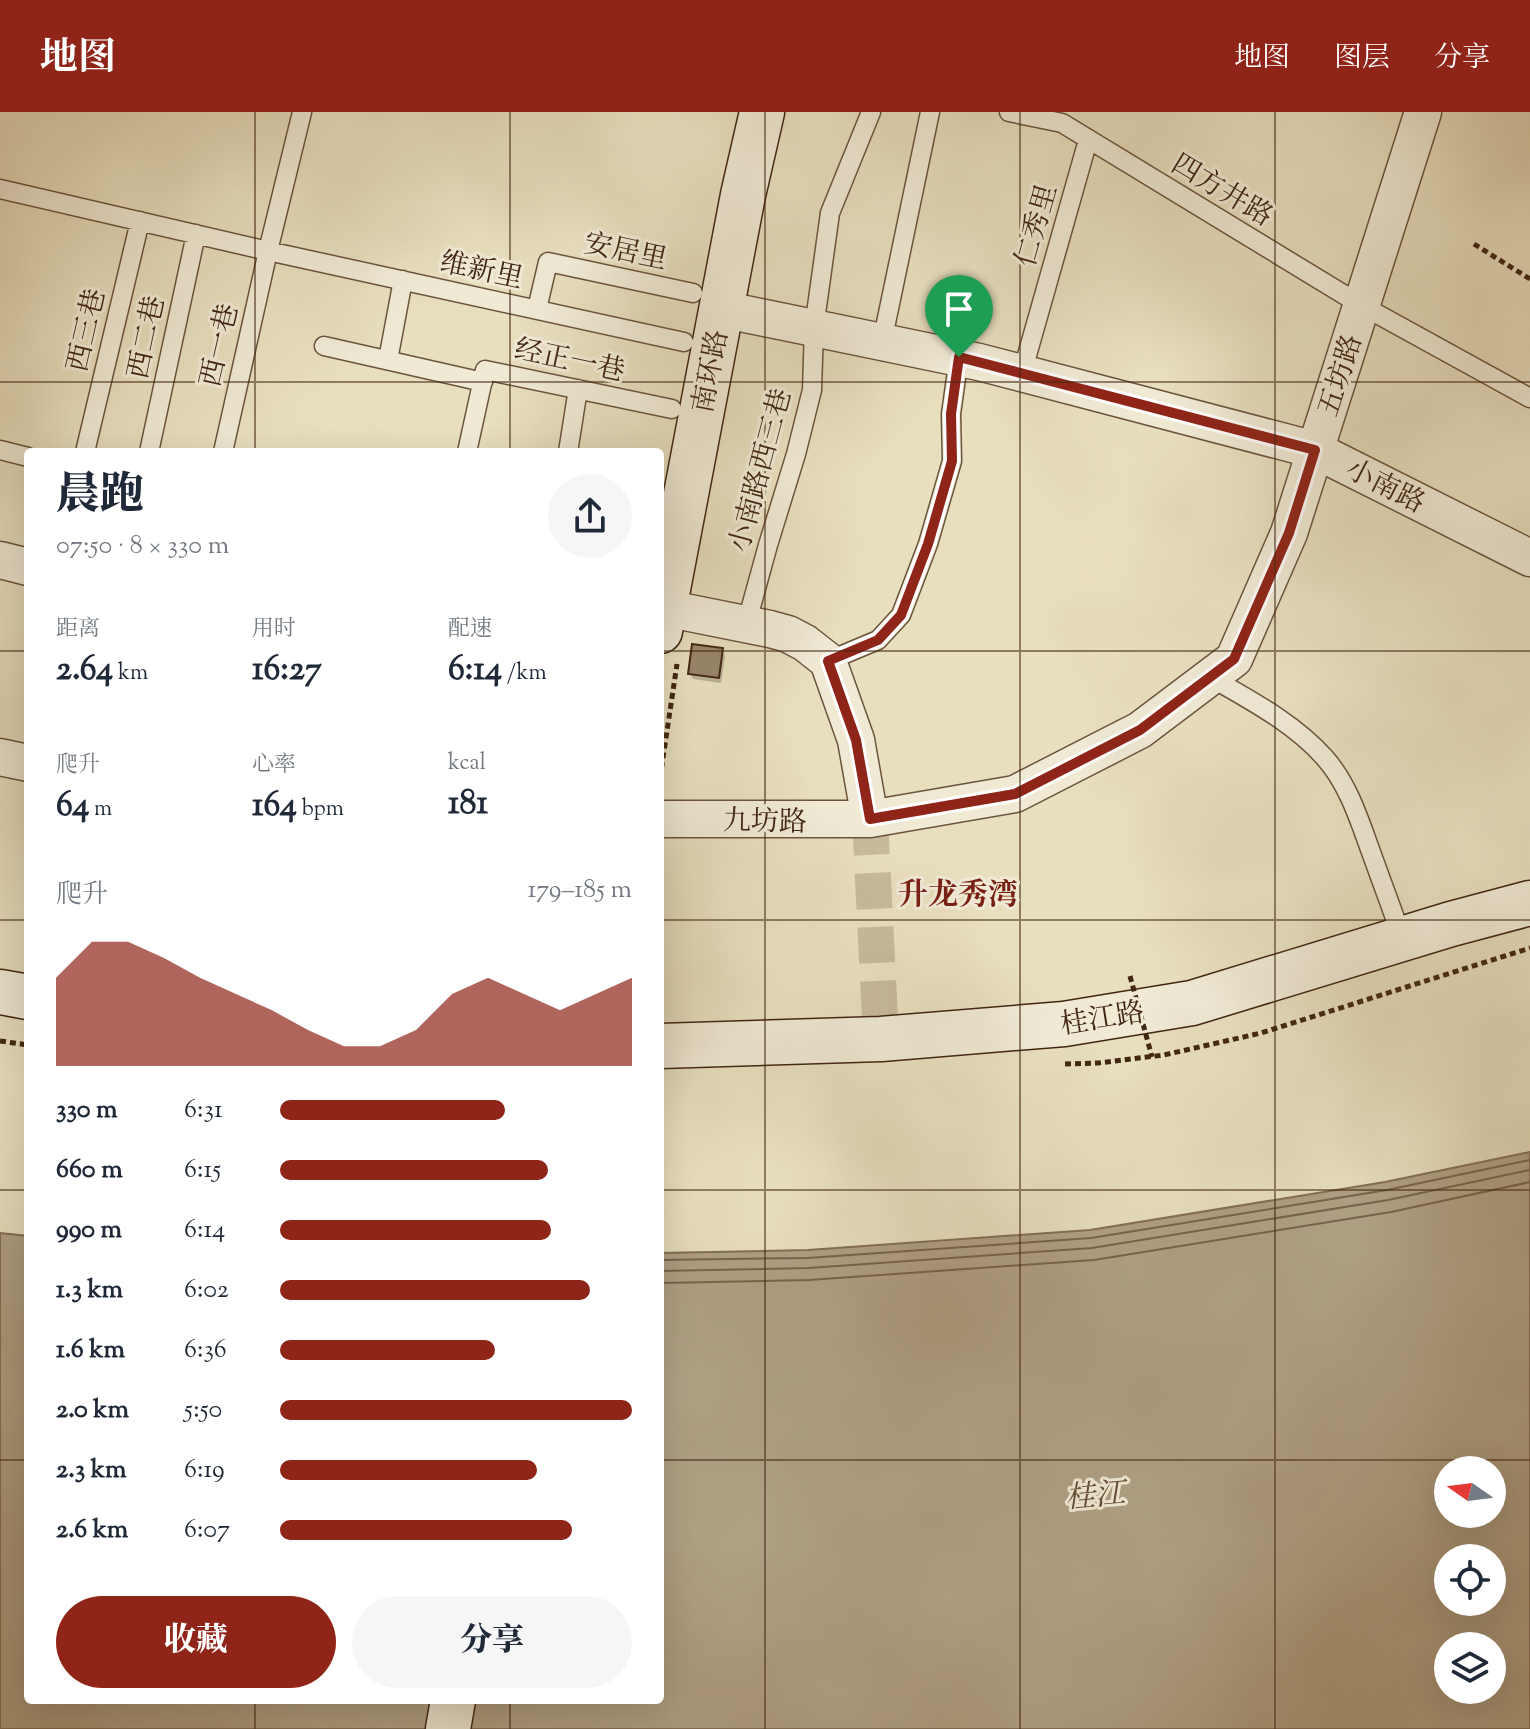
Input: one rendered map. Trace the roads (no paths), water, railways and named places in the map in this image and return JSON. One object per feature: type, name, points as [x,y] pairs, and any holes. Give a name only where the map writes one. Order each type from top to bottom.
[{"type":"main road","name":"南环路","points":[[667,614],[707,301],[712,189],[730,112]]},
{"type":"main road","name":"南环路","points":[[664,458],[684,342],[707,301],[743,195],[762,112]]},
{"type":"main road","name":"桂江路","points":[[664,1046],[881,1039],[1064,1024],[1192,1003],[1402,938],[1530,903]]},
{"type":"main road","points":[[0,992],[24,996]]},
{"type":"main road","points":[[448,1729],[452,1704]]},
{"type":"main road","points":[[471,1729],[475,1704]]},
{"type":"street","name":"五坊路","points":[[870,819],[1015,794],[1140,730],[1234,659],[1289,533],[1423,112]]},
{"type":"street","name":"小南路","points":[[707,301],[814,328],[959,357],[1315,450],[1530,558]]},
{"type":"street","points":[[0,560],[24,566]]},
{"type":"street","points":[[667,614],[788,634],[828,661],[856,740],[870,819]]},
{"type":"street","points":[[0,757],[24,762]]},
{"type":"street","name":"九坊路","points":[[664,819],[870,819]]},
{"type":"lane","name":"西一巷","points":[[224,448],[302,112]]},
{"type":"lane","points":[[814,328],[830,213],[871,112]]},
{"type":"lane","points":[[882,342],[930,112]]},
{"type":"lane","name":"四方井路","points":[[1009,112],[1062,123],[1361,305],[1530,398]]},
{"type":"lane","name":"仁秀里","points":[[1022,373],[1088,140]]},
{"type":"lane","name":"维新里","points":[[0,189],[684,342]]},
{"type":"lane","name":"西三巷","points":[[86,448],[140,221]]},
{"type":"lane","name":"西二巷","points":[[150,448],[196,234]]},
{"type":"lane","name":"安居里","points":[[537,309],[548,262],[707,301]]},
{"type":"lane","points":[[388,360],[403,280]]},
{"type":"lane","name":"小南路西三巷","points":[[746,625],[812,390],[814,328]]},
{"type":"lane","name":"经正一巷","points":[[324,346],[483,382],[485,370],[672,409]]},
{"type":"lane","points":[[828,661],[878,640],[901,615],[928,544],[952,461],[951,414],[959,357]]},
{"type":"lane","points":[[468,448],[483,382]]},
{"type":"lane","points":[[569,448],[578,389]]},
{"type":"lane","points":[[0,450],[24,456]]},
{"type":"lane","points":[[1210,677],[1293,729],[1327,760],[1344,784],[1402,938]]},
{"type":"water","name":"桂江","points":[[1530,1152],[1530,1729],[0,1729],[0,1233],[24,1236],[24,1704],[664,1704],[664,1253],[808,1250],[1090,1230],[1385,1182]]},
{"type":"tunnel","points":[[870,819],[881,1039]]},
{"type":"district","name":"升龙秀湾","points":[[958,894]]}]
